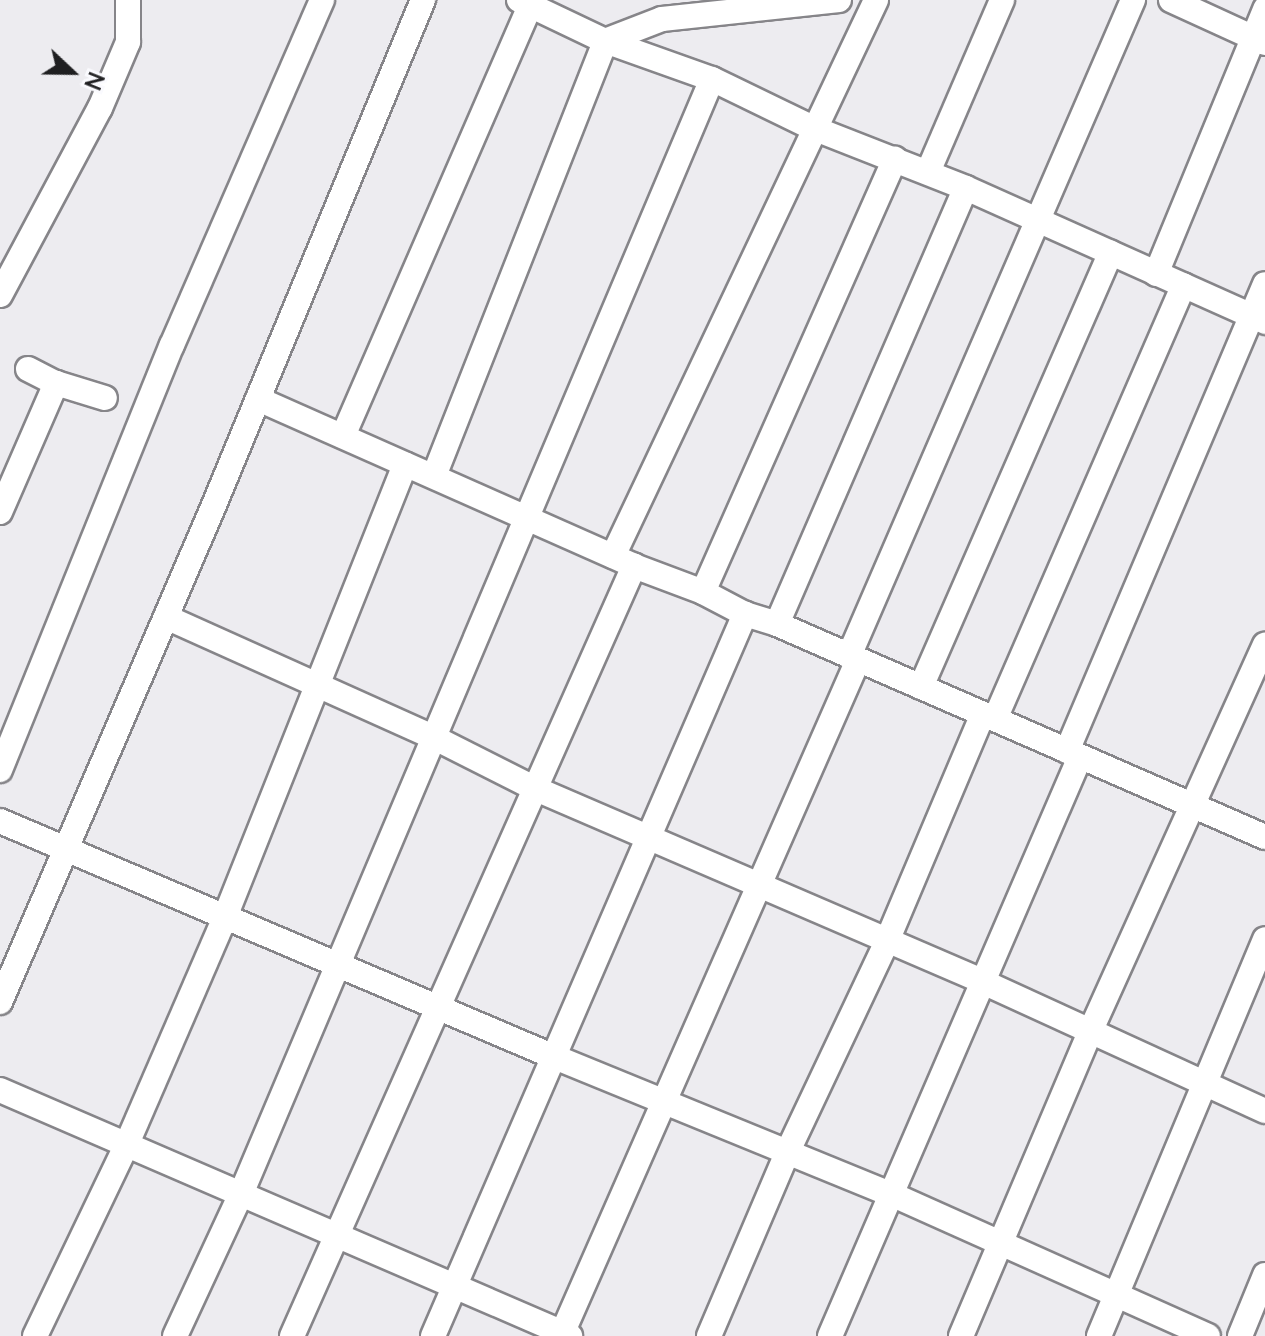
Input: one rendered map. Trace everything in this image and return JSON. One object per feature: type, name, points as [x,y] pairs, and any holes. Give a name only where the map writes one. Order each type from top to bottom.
[{"type":"street","points":[[0,295],[76,159],[100,108],[128,42],[128,0]]},
{"type":"street","points":[[0,770],[172,345],[322,0]]},
{"type":"street","points":[[0,1002],[166,617],[423,0]]},
{"type":"street","points":[[434,476],[605,41],[662,19],[839,0]]},
{"type":"street","points":[[292,1336],[536,789],[624,561],[813,128],[876,0]]},
{"type":"street","points":[[928,172],[1002,0]]},
{"type":"street","points":[[0,1090],[564,1335],[759,884],[1035,221],[1133,0]]},
{"type":"street","points":[[1171,0],[1260,40]]},
{"type":"street","points":[[343,436],[525,3],[605,41],[712,79],[813,128],[966,188],[1258,318]]},
{"type":"street","points":[[1156,274],[1260,40],[1265,9]]},
{"type":"street","points":[[175,1336],[241,1194],[712,79]]},
{"type":"street","points":[[703,592],[895,159]]},
{"type":"street","points":[[777,624],[966,188]]},
{"type":"street","points":[[921,687],[1111,253]]},
{"type":"street","points":[[830,1336],[1258,318],[1265,284]]},
{"type":"street","points":[[709,1336],[787,1153],[887,941],[1184,285]]},
{"type":"street","points":[[28,369],[56,383],[105,398]]},
{"type":"street","points":[[0,512],[56,383]]},
{"type":"street","points":[[258,399],[624,561],[703,592],[745,614],[777,624],[1265,837]]},
{"type":"street","points":[[35,1336],[126,1146],[225,917],[405,465]]},
{"type":"street","points":[[433,1336],[745,614]]},
{"type":"street","points":[[166,617],[315,687],[435,738],[536,789],[981,981],[1265,1111]]},
{"type":"street","points":[[961,1336],[1090,1032],[1265,645]]},
{"type":"street","points":[[0,821],[552,1056],[891,1194],[1001,1246],[1208,1336]]},
{"type":"street","points":[[1099,1336],[1118,1297],[1203,1083],[1265,939]]},
{"type":"street","points":[[1240,1336],[1265,1275]]}]
